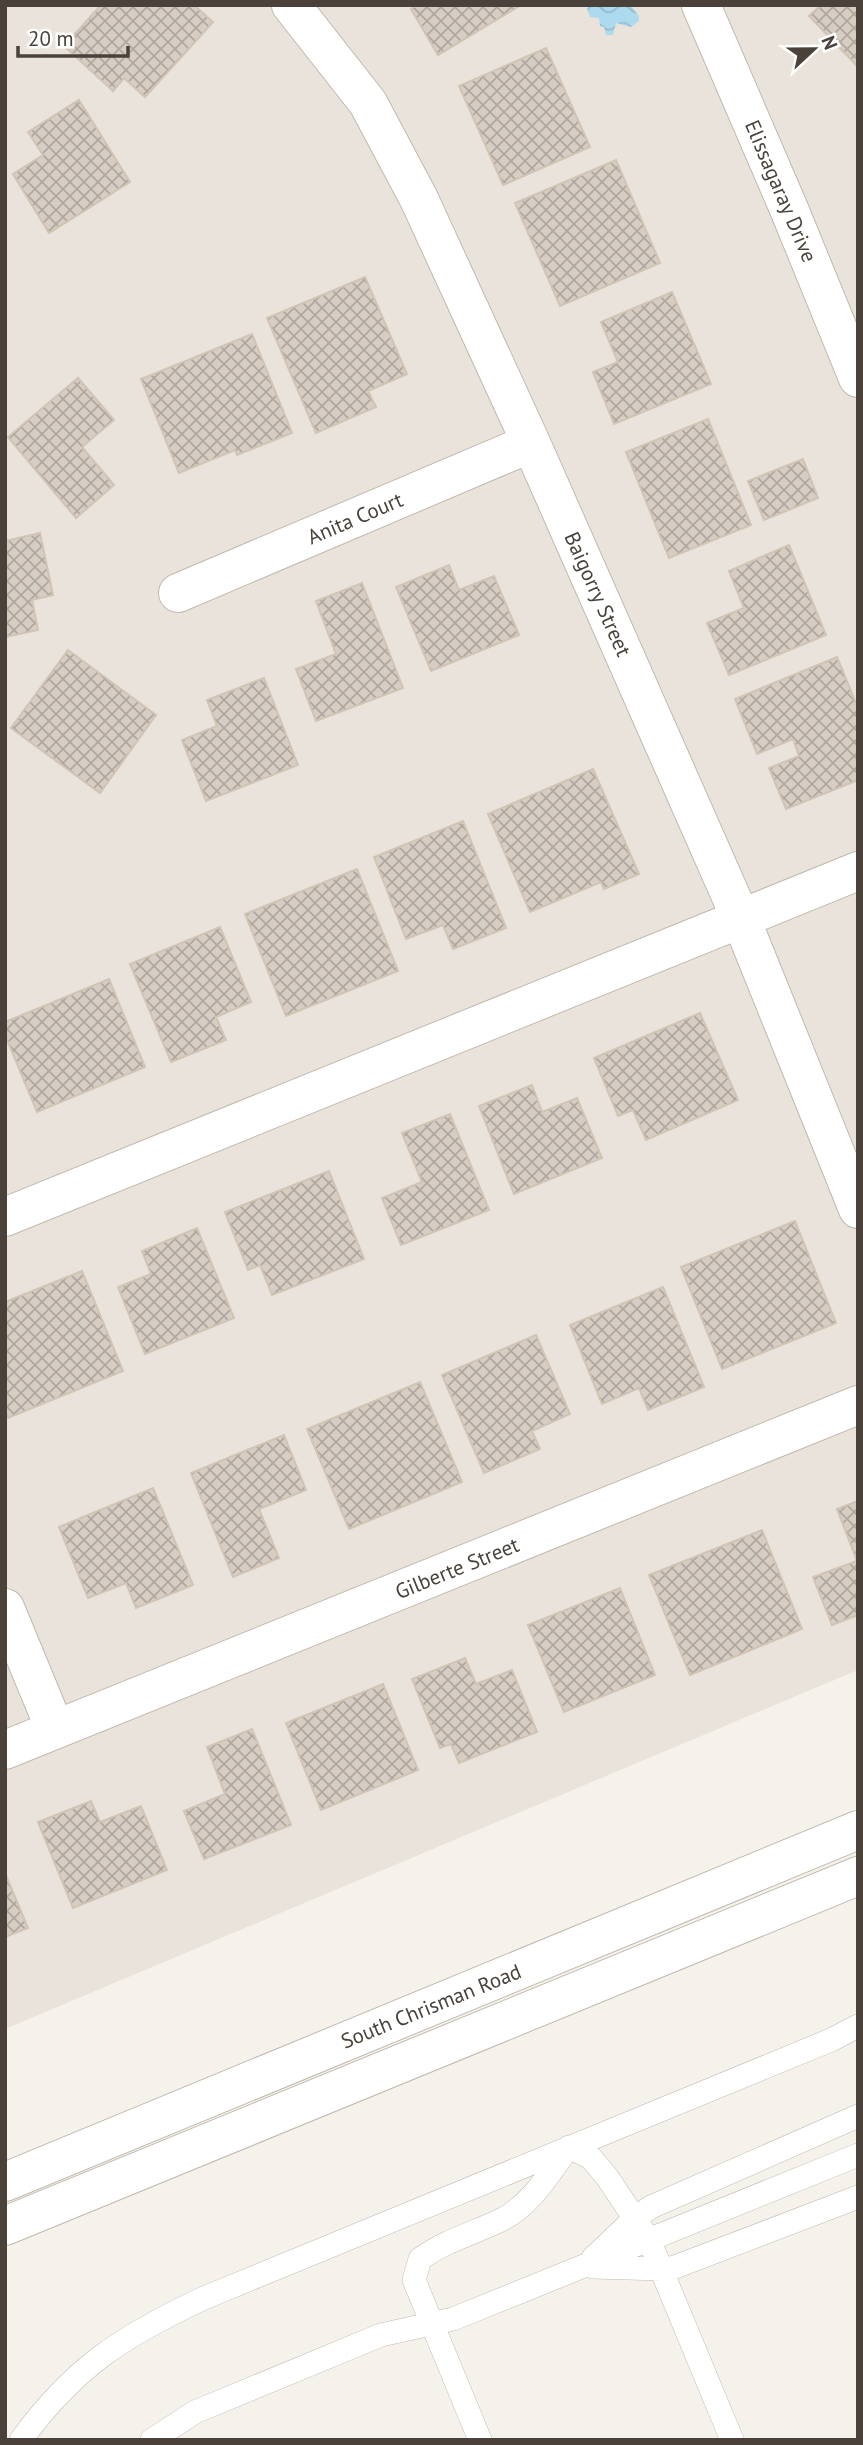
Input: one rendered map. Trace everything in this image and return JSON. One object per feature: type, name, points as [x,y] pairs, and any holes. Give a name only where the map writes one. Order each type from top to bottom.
[{"type":"street","name":"Baigorry Street","points":[[291,5],[368,103],[419,199],[531,443],[741,919],[858,1209]]},
{"type":"street","name":"Elissagaray Drive","points":[[701,5],[858,378]]},
{"type":"street","name":"Anita Court","points":[[178,593],[531,443]]},
{"type":"street","points":[[5,1217],[858,871]]},
{"type":"street","name":"Gilberte Street","points":[[5,1750],[858,1405]]},
{"type":"street","points":[[5,1608],[55,1730]]},
{"type":"street","points":[[602,1935],[692,1878],[858,1809]]},
{"type":"street","name":"South Chrisman Road","points":[[5,2182],[858,1830]]},
{"type":"street","name":"South Chrisman Road","points":[[5,2226],[858,1875]]},
{"type":"street","points":[[5,2237],[70,2199]]},
{"type":"lane","points":[[21,2440],[38,2416],[78,2374],[120,2341],[161,2318],[831,2040],[858,2026]]},
{"type":"lane","points":[[580,2268],[651,2207],[858,2116]]},
{"type":"lane","points":[[569,2147],[591,2158],[607,2176],[649,2240],[733,2440]]},
{"type":"lane","points":[[480,2440],[414,2280],[419,2259],[437,2246],[504,2219],[522,2207],[569,2147]]},
{"type":"lane","points":[[152,2440],[195,2413],[369,2340],[453,2319],[858,2155]]},
{"type":"lane","points":[[580,2268],[675,2267],[858,2197]]},
{"type":"shaded area","points":[[5,5],[858,5],[858,1670],[5,2029]]},
{"type":"water","points":[[589,5],[632,7],[639,16],[639,21],[631,27],[616,23],[613,35],[606,35],[604,27],[600,26],[599,18],[590,17],[587,9]]},
{"type":"building","points":[[101,5],[194,5],[213,22],[145,97],[124,78],[113,91],[64,46]]},
{"type":"building","points":[[417,5],[521,5],[438,55],[411,9]]},
{"type":"building","points":[[821,5],[858,5],[858,67],[809,16]]},
{"type":"building","points":[[546,48],[590,147],[503,185],[459,86]]},
{"type":"building","points":[[79,100],[130,182],[49,233],[13,174],[43,155],[28,132]]},
{"type":"building","points":[[616,160],[660,263],[560,306],[515,203]]},
{"type":"building","points":[[365,277],[407,374],[368,391],[376,407],[316,433],[267,318]]},
{"type":"building","points":[[672,292],[711,384],[614,424],[593,372],[618,362],[601,322]]},
{"type":"building","points":[[252,334],[292,433],[237,455],[235,450],[179,473],[141,379]]},
{"type":"building","points":[[78,378],[114,420],[82,447],[114,485],[76,518],[8,437]]},
{"type":"building","points":[[708,419],[751,525],[669,558],[626,452]]},
{"type":"building","points":[[803,459],[818,498],[764,520],[748,481]]},
{"type":"building","points":[[40,533],[53,595],[32,600],[38,630],[5,637],[5,541]]},
{"type":"building","points":[[789,545],[826,635],[729,675],[707,623],[744,608],[729,571]]},
{"type":"building","points":[[449,565],[459,590],[494,576],[519,635],[431,671],[396,587]]},
{"type":"building","points":[[362,583],[403,688],[316,721],[296,669],[336,654],[316,601]]},
{"type":"building","points":[[68,650],[156,715],[100,793],[11,728]]},
{"type":"building","points":[[837,657],[858,708],[858,780],[786,809],[769,768],[799,756],[793,739],[757,754],[735,699]]},
{"type":"building","points":[[264,678],[298,765],[206,801],[182,740],[217,726],[207,700]]},
{"type":"building","points":[[593,769],[639,874],[604,889],[601,882],[530,912],[488,814]]},
{"type":"building","points":[[463,821],[506,928],[453,949],[443,925],[406,939],[374,857]]},
{"type":"building","points":[[357,869],[398,971],[286,1016],[245,914]]},
{"type":"building","points":[[220,927],[251,1002],[216,1017],[226,1040],[171,1062],[130,964]]},
{"type":"building","points":[[109,979],[145,1067],[37,1112],[5,1035],[5,1022]]},
{"type":"building","points":[[700,1013],[738,1100],[646,1140],[633,1110],[618,1116],[594,1058]]},
{"type":"building","points":[[532,1085],[542,1112],[577,1098],[602,1158],[514,1194],[479,1106]]},
{"type":"building","points":[[450,1114],[489,1210],[401,1245],[382,1198],[422,1182],[402,1133]]},
{"type":"building","points":[[329,1171],[364,1259],[272,1295],[260,1265],[248,1270],[225,1212]]},
{"type":"building","points":[[795,1221],[836,1323],[722,1369],[681,1267]]},
{"type":"building","points":[[197,1228],[234,1318],[145,1354],[118,1287],[151,1274],[142,1251]]},
{"type":"building","points":[[82,1271],[123,1371],[8,1418],[5,1410],[5,1302]]},
{"type":"building","points":[[663,1287],[704,1387],[648,1410],[639,1388],[602,1404],[570,1325]]},
{"type":"building","points":[[536,1335],[570,1414],[532,1431],[540,1449],[484,1473],[442,1375]]},
{"type":"building","points":[[420,1382],[462,1482],[349,1529],[307,1429]]},
{"type":"building","points":[[284,1435],[306,1490],[259,1509],[279,1558],[233,1577],[191,1473]]},
{"type":"building","points":[[153,1488],[193,1585],[136,1608],[126,1583],[88,1598],[59,1527]]},
{"type":"building","points":[[858,1501],[858,1615],[832,1625],[813,1577],[857,1561],[837,1509]]},
{"type":"building","points":[[762,1530],[802,1629],[690,1675],[649,1575]]},
{"type":"building","points":[[620,1588],[655,1675],[564,1712],[528,1625]]},
{"type":"building","points":[[465,1658],[476,1684],[512,1670],[537,1732],[459,1763],[451,1744],[440,1748],[412,1679]]},
{"type":"building","points":[[383,1684],[418,1770],[321,1810],[286,1723]]},
{"type":"building","points":[[252,1729],[291,1825],[204,1859],[184,1811],[225,1794],[207,1747]]},
{"type":"building","points":[[91,1801],[100,1822],[141,1806],[167,1870],[73,1908],[38,1822]]},
{"type":"building","points":[[5,1873],[28,1928],[5,1937]]}]
